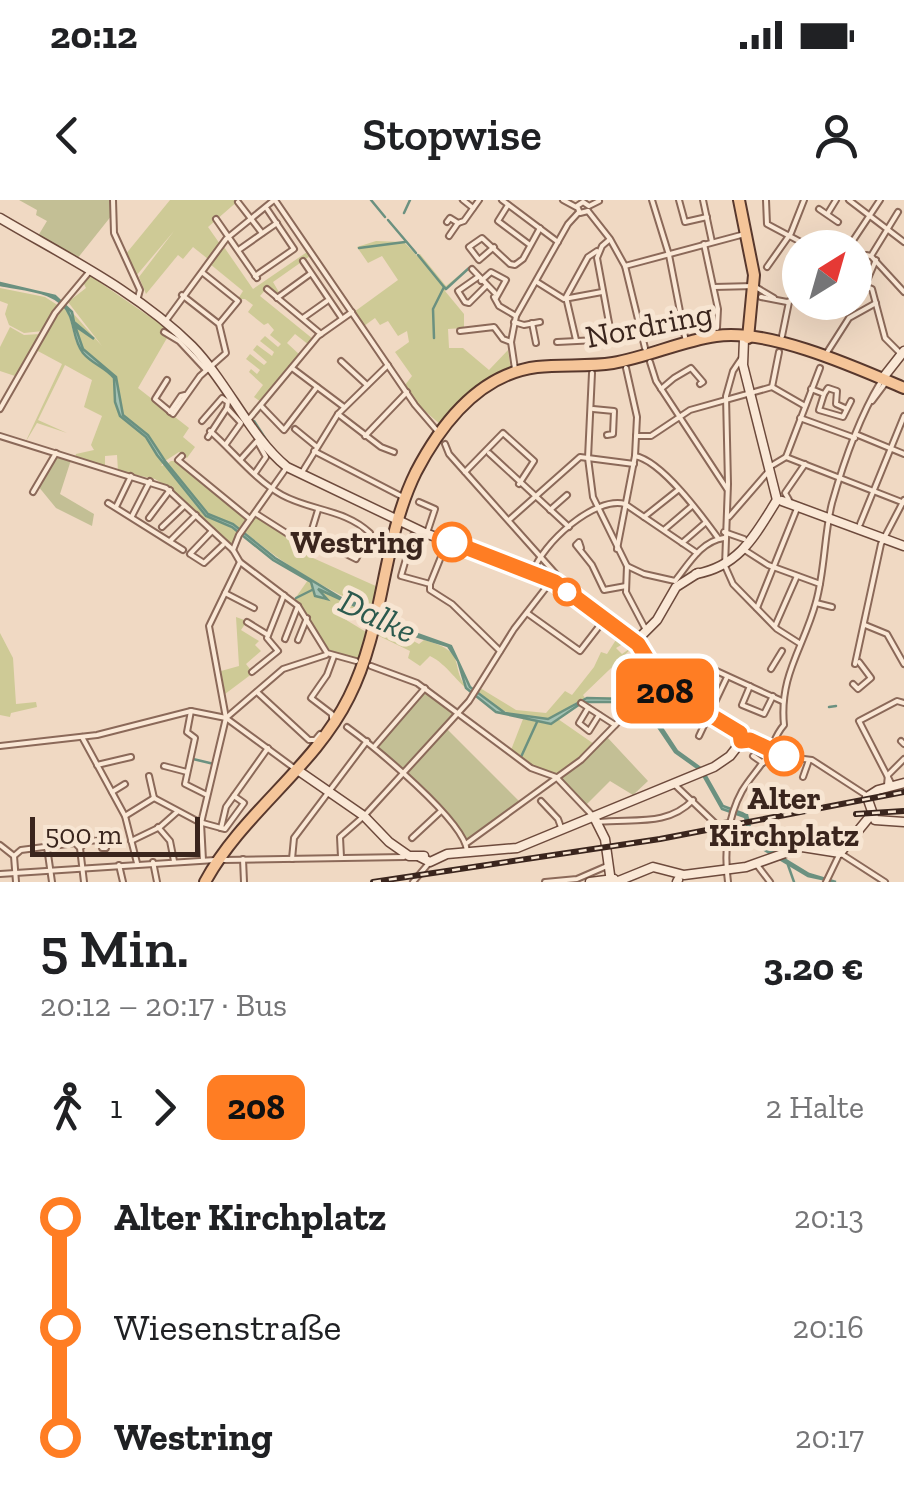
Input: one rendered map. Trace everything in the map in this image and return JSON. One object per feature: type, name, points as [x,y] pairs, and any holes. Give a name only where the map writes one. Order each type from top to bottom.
[{"type":"main road","points":[[739,200],[756,293],[742,358],[779,498],[795,508],[904,546]]},
{"type":"main road","points":[[0,218],[137,301],[208,368],[271,452],[288,467],[398,523],[552,580],[633,640],[666,692],[711,715],[741,740],[723,761],[596,819],[517,848],[467,848],[431,861],[398,853],[364,816],[299,769]]},
{"type":"main road","points":[[745,371],[746,337]]},
{"type":"main road","name":"Nordring","points":[[746,337],[904,390]]},
{"type":"main road","name":"Nordring","points":[[518,373],[611,366],[696,343],[746,337],[770,339],[822,363],[883,382]]},
{"type":"main road","points":[[883,382],[903,352]]},
{"type":"main road","points":[[208,879],[323,742],[352,698],[377,615],[398,523],[415,474],[476,394],[518,373]]},
{"type":"main road","points":[[633,640],[657,618],[674,589],[689,574],[734,556],[779,498]]},
{"type":"main road","points":[[724,561],[743,544]]},
{"type":"main road","points":[[866,795],[887,784]]},
{"type":"main road","points":[[866,795],[887,784],[904,784]]},
{"type":"main road","points":[[866,795],[870,822]]},
{"type":"main road","points":[[596,819],[615,881]]},
{"type":"main road","points":[[590,882],[615,881],[646,868],[680,877],[757,865],[802,847],[840,853],[870,822],[904,820]]},
{"type":"street","points":[[113,200],[114,232],[140,290],[137,301]]},
{"type":"street","points":[[165,327],[182,295],[229,237],[274,200],[465,472],[564,582],[564,588]]},
{"type":"street","points":[[463,200],[473,208]]},
{"type":"street","points":[[449,236],[479,200]]},
{"type":"street","points":[[502,200],[558,242]]},
{"type":"street","points":[[563,200],[578,210]]},
{"type":"street","points":[[518,373],[511,350],[515,319],[578,210],[600,200]]},
{"type":"street","points":[[652,200],[669,255],[685,337]]},
{"type":"street","points":[[679,200],[684,221],[706,217]]},
{"type":"street","points":[[703,200],[712,242]]},
{"type":"street","points":[[766,200],[766,222],[782,232]]},
{"type":"street","points":[[791,230],[804,200]]},
{"type":"street","points":[[827,214],[836,200]]},
{"type":"street","points":[[849,200],[904,242]]},
{"type":"street","points":[[860,230],[880,200]]},
{"type":"street","points":[[238,202],[262,233]]},
{"type":"street","points":[[508,205],[498,221],[531,245]]},
{"type":"street","points":[[578,210],[585,206]]},
{"type":"street","points":[[585,206],[626,266],[645,348]]},
{"type":"street","points":[[216,220],[256,277],[294,249],[267,210]]},
{"type":"street","points":[[819,210],[838,222]]},
{"type":"street","points":[[872,264],[886,227],[898,212]]},
{"type":"street","points":[[447,222],[450,218],[458,224]]},
{"type":"street","points":[[238,250],[277,223]]},
{"type":"street","points":[[494,247],[479,260],[469,249],[480,238],[494,247],[510,264],[516,265],[523,260],[540,228]]},
{"type":"street","points":[[626,266],[746,234]]},
{"type":"street","points":[[576,340],[567,298],[588,257],[610,239]]},
{"type":"street","points":[[704,244],[714,287],[717,328]]},
{"type":"street","points":[[767,267],[782,245]]},
{"type":"street","points":[[598,251],[612,338]]},
{"type":"street","points":[[873,258],[904,292]]},
{"type":"street","points":[[303,261],[341,316]]},
{"type":"street","points":[[472,268],[496,295]]},
{"type":"street","points":[[0,410],[62,303],[90,271]]},
{"type":"street","points":[[202,271],[238,300],[219,324]]},
{"type":"street","points":[[486,286],[468,303],[458,290],[491,272],[506,280],[496,295],[497,304],[515,319],[540,322]]},
{"type":"street","points":[[278,298],[312,274]]},
{"type":"street","points":[[537,282],[567,298],[604,291]]},
{"type":"street","points":[[714,287],[782,300]]},
{"type":"street","points":[[872,288],[884,338],[903,352]]},
{"type":"street","points":[[267,290],[321,334]]},
{"type":"street","points":[[756,293],[774,298]]},
{"type":"street","points":[[167,380],[155,398],[172,413],[181,396],[226,353],[219,324],[182,295]]},
{"type":"street","points":[[303,318],[329,300]]},
{"type":"street","points":[[728,518],[771,468],[786,457],[822,363],[849,318],[876,303]]},
{"type":"street","points":[[249,419],[321,334],[352,312]]},
{"type":"street","points":[[782,336],[785,320]]},
{"type":"street","points":[[532,324],[536,343]]},
{"type":"street","points":[[460,331],[494,327],[503,339],[511,342]]},
{"type":"street","points":[[557,342],[642,333]]},
{"type":"street","points":[[772,387],[779,352]]},
{"type":"street","points":[[742,358],[733,371],[726,399],[724,561],[732,584],[776,628],[799,643]]},
{"type":"street","points":[[342,361],[367,385]]},
{"type":"street","points":[[650,362],[662,390],[727,489]]},
{"type":"street","points":[[300,474],[338,414],[388,365]]},
{"type":"street","points":[[292,368],[345,407]]},
{"type":"street","points":[[617,550],[634,464],[637,417],[626,368]]},
{"type":"street","points":[[662,390],[691,368],[701,368],[699,376]]},
{"type":"street","points":[[694,370],[703,382],[700,384]]},
{"type":"street","points":[[592,373],[588,458],[598,508],[627,566],[675,581],[689,574],[697,553],[722,536]]},
{"type":"street","points":[[728,882],[725,853],[730,824],[740,794],[763,763],[784,723],[782,701],[816,603],[841,478],[860,425],[883,382]]},
{"type":"street","points":[[636,436],[651,436],[689,410],[772,387],[805,406]]},
{"type":"street","points":[[260,406],[284,430],[318,388]]},
{"type":"street","points":[[846,409],[836,404],[837,391],[828,388],[819,410],[843,417],[851,401]]},
{"type":"street","points":[[811,389],[824,394]]},
{"type":"street","points":[[366,436],[407,392]]},
{"type":"street","points":[[202,421],[222,398],[229,403],[211,435]]},
{"type":"street","points":[[226,408],[241,423],[226,444]]},
{"type":"street","points":[[590,409],[614,411],[613,434],[607,435]]},
{"type":"street","points":[[338,414],[394,452]]},
{"type":"street","points":[[831,429],[835,416]]},
{"type":"street","points":[[860,524],[904,416]]},
{"type":"street","points":[[800,418],[904,454]]},
{"type":"street","points":[[295,429],[316,449],[401,496]]},
{"type":"street","points":[[197,432],[226,444],[272,489],[318,510],[346,517],[368,530],[369,538],[356,560],[310,536]]},
{"type":"street","points":[[465,472],[503,433],[533,460],[520,484]]},
{"type":"street","points":[[0,436],[170,490],[233,550],[240,562],[298,606],[317,641],[331,654],[356,661]]},
{"type":"street","points":[[241,458],[256,441],[266,458],[255,474]]},
{"type":"street","points":[[488,452],[570,527]]},
{"type":"street","points":[[33,492],[56,453]]},
{"type":"street","points":[[635,456],[644,458],[722,536],[743,544],[775,568],[820,584]]},
{"type":"street","points":[[786,457],[904,502],[884,537],[856,663],[871,678],[858,689],[852,684]]},
{"type":"street","points":[[508,520],[576,460],[634,464]]},
{"type":"street","points":[[182,462],[250,519]]},
{"type":"street","points":[[779,498],[805,464]]},
{"type":"street","points":[[233,550],[288,467]]},
{"type":"street","points":[[116,507],[131,476]]},
{"type":"street","points":[[132,516],[150,481]]},
{"type":"street","points":[[149,518],[170,490]]},
{"type":"street","points":[[644,517],[678,490]]},
{"type":"street","points":[[550,510],[567,495]]},
{"type":"street","points":[[532,573],[539,554],[585,514],[614,501],[697,553]]},
{"type":"street","points":[[419,502],[436,510]]},
{"type":"street","points":[[426,533],[439,502]]},
{"type":"street","points":[[108,503],[182,550]]},
{"type":"street","points":[[162,527],[185,504]]},
{"type":"street","points":[[663,530],[692,506]]},
{"type":"street","points":[[757,608],[795,508]]},
{"type":"street","points":[[255,514],[298,542],[305,542],[318,510]]},
{"type":"street","points":[[171,541],[196,516]]},
{"type":"street","points":[[682,543],[706,522]]},
{"type":"street","points":[[212,531],[190,554],[204,563],[224,543]]},
{"type":"street","points":[[413,535],[400,576],[430,584]]},
{"type":"street","points":[[448,541],[430,590],[452,604],[500,651]]},
{"type":"street","points":[[580,548],[604,590],[626,586]]},
{"type":"street","points":[[204,860],[201,823],[226,718],[208,631],[240,562]]},
{"type":"street","points":[[627,566],[626,586],[645,629]]},
{"type":"street","points":[[773,636],[797,576]]},
{"type":"street","points":[[341,858],[340,837],[459,712],[552,580]]},
{"type":"street","points":[[225,593],[254,608]]},
{"type":"street","points":[[252,672],[278,651],[268,635],[284,595]]},
{"type":"street","points":[[816,603],[832,607]]},
{"type":"street","points":[[285,639],[298,606]]},
{"type":"street","points":[[527,612],[578,650],[582,650],[604,620]]},
{"type":"street","points":[[298,640],[307,618]]},
{"type":"street","points":[[247,622],[268,635]]},
{"type":"street","points":[[865,625],[889,636],[904,664]]},
{"type":"street","points":[[771,670],[782,650]]},
{"type":"street","points":[[226,718],[284,669],[331,654]]},
{"type":"street","points":[[257,692],[313,741],[332,717],[311,698],[327,676],[331,654]]},
{"type":"street","points":[[661,683],[688,658],[782,701]]},
{"type":"street","points":[[778,658],[793,664]]},
{"type":"street","points":[[372,666],[412,680],[531,768],[556,777],[596,819],[651,821],[679,814],[694,800]]},
{"type":"street","points":[[695,693],[709,667]]},
{"type":"street","points":[[699,736],[728,675]]},
{"type":"street","points":[[750,686],[742,705],[764,714],[772,696]]},
{"type":"street","points":[[374,747],[425,688]]},
{"type":"street","points":[[347,727],[374,747],[441,811],[467,848],[582,760],[627,712],[666,692]]},
{"type":"street","points":[[887,784],[859,721],[897,702],[904,703]]},
{"type":"street","points":[[580,704],[616,725]]},
{"type":"street","points":[[588,708],[577,720],[590,731],[599,715]]},
{"type":"street","points":[[191,711],[187,732],[195,738],[186,772],[187,788],[208,796]]},
{"type":"street","points":[[0,746],[82,737],[191,711],[226,718],[299,769]]},
{"type":"street","points":[[82,737],[124,816],[137,863]]},
{"type":"street","points":[[764,744],[773,739]]},
{"type":"street","points":[[741,740],[770,749]]},
{"type":"street","points":[[292,859],[294,838],[367,742]]},
{"type":"street","points":[[755,742],[830,770],[866,795]]},
{"type":"street","points":[[220,828],[226,807],[268,748]]},
{"type":"street","points":[[753,756],[763,763]]},
{"type":"street","points":[[97,765],[130,757]]},
{"type":"street","points":[[887,784],[904,759]]},
{"type":"street","points":[[803,777],[811,761]]},
{"type":"street","points":[[164,766],[186,772]]},
{"type":"street","points":[[149,776],[154,798],[201,823],[220,828],[225,829],[244,803],[234,796]]},
{"type":"street","points":[[112,792],[125,784]]},
{"type":"street","points":[[674,784],[718,826],[730,824]]},
{"type":"street","points":[[124,816],[154,798]]},
{"type":"street","points":[[541,802],[562,830]]},
{"type":"street","points":[[132,841],[178,811]]},
{"type":"street","points":[[412,838],[441,811]]},
{"type":"street","points":[[158,827],[170,841],[174,861]]},
{"type":"street","points":[[80,848],[86,842],[102,840]]},
{"type":"street","points":[[14,856],[21,850],[72,842],[80,848],[84,882]]},
{"type":"street","points":[[0,845],[14,856],[16,882]]},
{"type":"street","points":[[44,847],[52,882]]},
{"type":"street","points":[[0,874],[228,857],[341,858],[398,853]]},
{"type":"street","points":[[826,880],[840,853],[884,882]]},
{"type":"street","points":[[228,857],[244,882]]},
{"type":"street","points":[[204,860],[210,864],[208,879]]},
{"type":"street","points":[[413,882],[431,861]]},
{"type":"street","points":[[154,862],[157,882]]},
{"type":"street","points":[[119,864],[124,882]]},
{"type":"street","points":[[757,865],[770,882]]},
{"type":"street","points":[[545,882],[577,880],[609,866]]},
{"type":"shaded area","points":[[19,200],[112,200],[112,215],[77,259],[38,236],[47,221]]},
{"type":"shaded area","points":[[170,200],[239,200],[208,227],[220,244],[208,259],[193,247],[183,259],[178,255],[146,294],[139,277],[174,231],[136,276],[125,255]]},
{"type":"shaded area","points":[[376,241],[404,242],[417,256],[420,254],[446,286],[468,268],[445,291],[464,314],[464,328],[448,329],[449,348],[463,348],[489,370],[508,350],[511,370],[441,425],[419,406],[405,385],[412,376],[395,352],[409,342],[407,331],[398,336],[388,321],[380,325],[375,318],[364,326],[354,312],[398,280],[382,256],[368,263],[357,247]]},
{"type":"shaded area","points":[[224,247],[253,289],[307,252],[310,256],[273,282],[280,294],[267,288],[260,296],[313,339],[309,345],[295,334],[287,343],[300,355],[261,402],[254,397],[263,385],[249,372],[251,369],[257,374],[260,370],[246,359],[250,354],[264,365],[267,362],[253,350],[257,345],[272,356],[274,352],[260,341],[265,336],[278,347],[281,344],[270,335],[274,330],[268,323],[264,325],[248,312],[253,305],[238,299],[243,291],[210,264]]},
{"type":"shaded area","points":[[89,275],[166,328],[162,334],[167,338],[138,388],[189,428],[183,437],[195,447],[187,458],[179,452],[165,461],[151,439],[124,417],[116,377],[83,349],[75,325],[94,340],[74,322],[64,303],[102,346],[68,302],[86,288],[83,282]]},
{"type":"shaded area","points":[[0,288],[45,297],[59,306],[43,331],[24,333],[9,325],[5,314],[8,304],[0,301]]},
{"type":"shaded area","points":[[63,305],[81,351],[114,378],[115,402],[126,422],[146,437],[163,463],[161,466],[203,513],[239,532],[233,546],[226,544],[173,486],[118,471],[117,455],[105,456],[105,466],[75,458],[76,454],[94,450],[91,445],[102,416],[84,407],[92,380],[65,365],[38,420],[67,433],[37,423],[25,443],[62,364],[36,350]]},
{"type":"shaded area","points":[[10,327],[24,335],[40,334],[15,376],[0,371],[0,347]]},
{"type":"shaded area","points":[[57,456],[71,460],[60,494],[94,514],[92,526],[56,508],[38,486]]},
{"type":"shaded area","points":[[178,461],[248,519],[241,530],[208,514],[167,464]]},
{"type":"shaded area","points":[[256,517],[306,549],[304,554],[378,587],[372,610],[306,576],[245,532]]},
{"type":"shaded area","points":[[308,580],[316,596],[325,600],[318,589],[371,613],[368,622],[346,613],[343,618],[366,632],[359,658],[334,653],[319,639],[294,600]]},
{"type":"shaded area","points":[[236,617],[247,621],[241,630],[259,641],[255,645],[261,651],[246,664],[253,673],[225,694],[221,671],[239,666]]},
{"type":"shaded area","points":[[379,623],[419,644],[424,640],[448,650],[472,693],[430,656],[420,666],[408,658],[410,651],[377,635]]},
{"type":"shaded area","points":[[0,633],[13,658],[16,704],[36,702],[37,707],[11,713],[10,717],[0,715]]},
{"type":"shaded area","points":[[619,635],[628,641],[616,648],[622,654],[635,645],[583,695],[594,698],[540,720],[501,709],[476,693],[480,688],[516,710],[546,713],[565,691],[572,695],[601,652],[607,654]]},
{"type":"shaded area","points":[[424,691],[454,715],[402,771],[377,746]]},
{"type":"shaded area","points":[[523,719],[551,724],[558,719],[594,744],[557,775],[532,766],[511,750]]},
{"type":"shaded area","points":[[447,729],[519,801],[467,840],[405,773]]},
{"type":"shaded area","points":[[607,737],[648,781],[633,795],[610,781],[586,805],[561,776]]},
{"type":"water","name":"Dalke","points":[[31,290],[55,296],[72,312],[74,322],[94,339],[75,326],[83,349],[116,377],[123,415],[148,435],[208,514],[233,524],[275,558],[341,598],[406,630],[451,646],[458,661],[448,646],[396,630],[371,613],[318,589],[327,599],[315,596],[311,582],[273,560],[232,527],[206,516],[146,437],[120,416],[114,378],[83,353],[65,307],[50,296]]},
{"type":"water","points":[[458,661],[470,687],[505,713],[548,719],[587,698],[627,699],[640,703],[650,710],[677,751],[702,769],[723,806],[747,815],[753,840],[809,874],[836,882],[808,876],[751,842],[745,817],[722,809],[700,770],[675,752],[648,712],[634,702],[583,702],[551,724],[496,712],[466,688]]},
{"type":"waterway","points":[[371,200],[385,217]]},
{"type":"waterway","points":[[404,213],[410,200]]},
{"type":"waterway","points":[[388,220],[416,253]]},
{"type":"waterway","points":[[359,248],[405,242]]},
{"type":"waterway","points":[[418,255],[444,287],[433,309],[434,338]]},
{"type":"waterway","points":[[444,287],[469,268]]},
{"type":"waterway","points":[[475,327],[495,325],[506,339]]},
{"type":"waterway","points":[[254,421],[267,441]]},
{"type":"waterway","points":[[296,598],[312,590]]},
{"type":"waterway","points":[[829,707],[836,706]]},
{"type":"waterway","points":[[521,757],[537,722]]},
{"type":"waterway","points":[[193,759],[214,764]]},
{"type":"waterway","points":[[788,865],[794,882]]},
{"type":"railway","points":[[373,882],[660,839],[904,792]]},
{"type":"railway","points":[[856,814],[904,811]]},
{"type":"bus line","name":"208","points":[[452,542],[555,582],[638,644],[670,696],[726,724],[740,733],[741,741],[750,740],[784,756]]},
{"type":"place","name":"Westring","points":[[452,542]]},
{"type":"place","name":"Alter Kirchplatz","points":[[784,756]]}]
